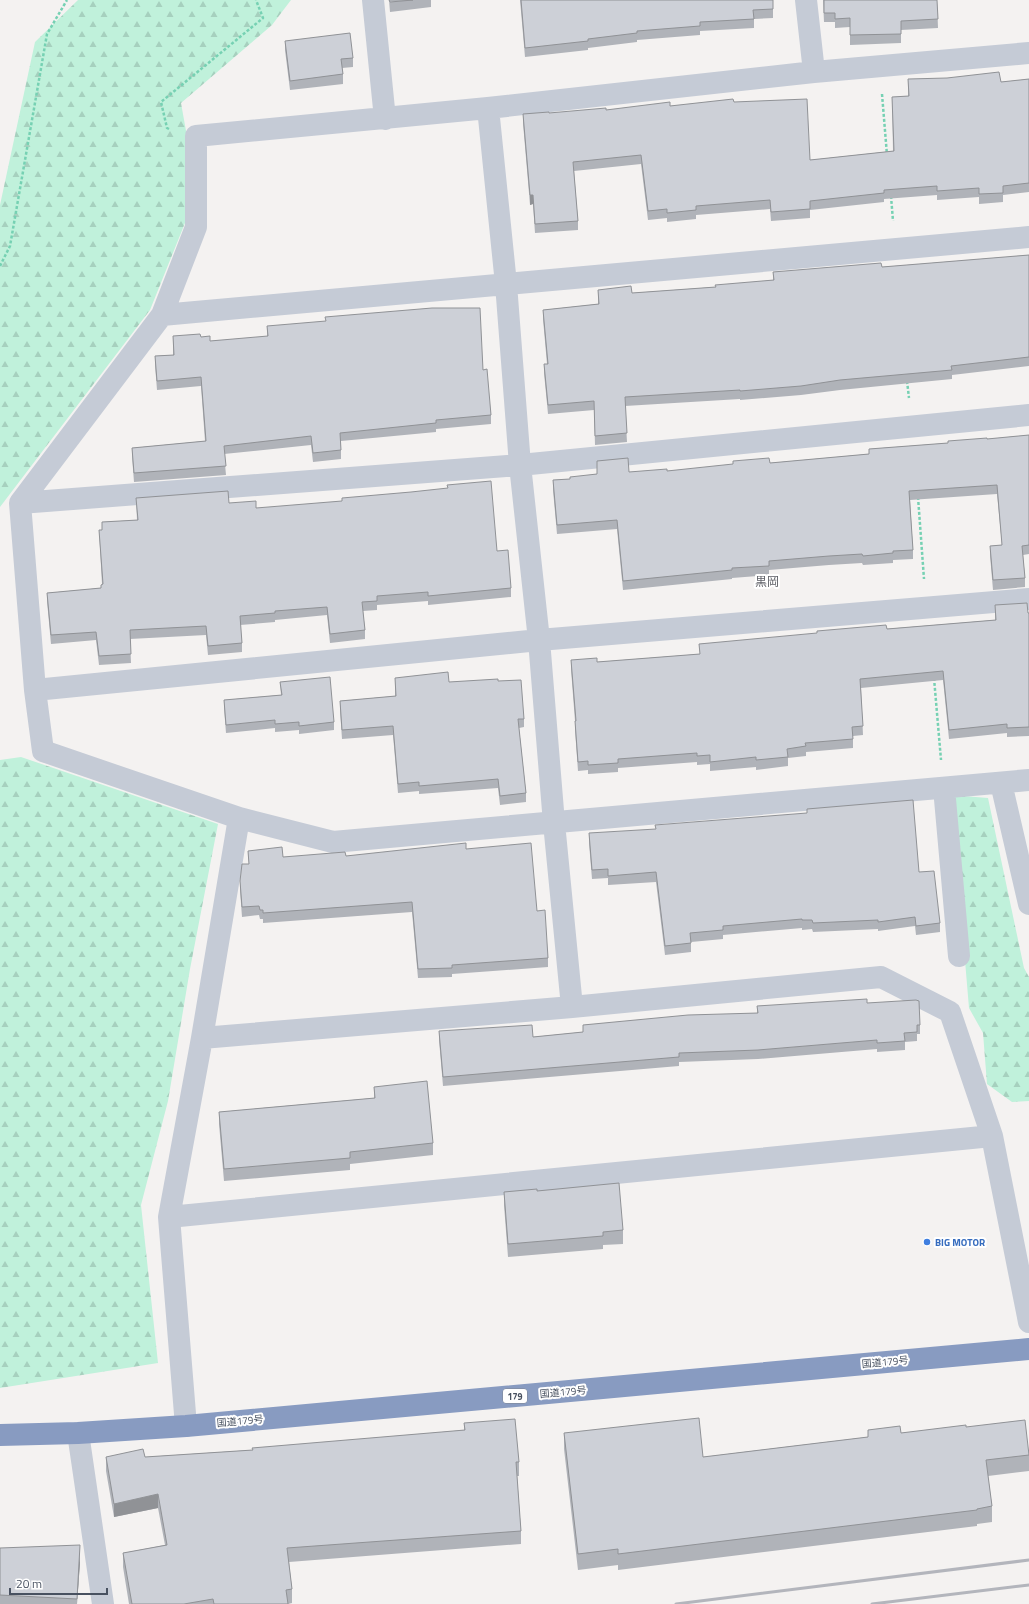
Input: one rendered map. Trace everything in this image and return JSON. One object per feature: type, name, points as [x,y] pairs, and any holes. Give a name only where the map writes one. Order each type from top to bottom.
[{"type":"highway","name":"国道179号","points":[[0,1436],[186,1426],[1029,1348]]},
{"type":"street","points":[[372,0],[385,119]]},
{"type":"street","points":[[806,0],[814,72]]},
{"type":"street","points":[[1029,53],[814,72],[385,119],[196,136],[196,227],[162,315],[20,503],[35,690],[43,751],[239,818],[332,842],[1029,780]]},
{"type":"street","points":[[488,108],[506,284],[520,465],[539,640],[554,823],[572,1008]]},
{"type":"street","points":[[162,315],[1029,237]]},
{"type":"street","points":[[20,503],[520,465],[1029,415]]},
{"type":"street","points":[[35,690],[539,640],[1029,599]]},
{"type":"street","points":[[1001,783],[1029,904]]},
{"type":"street","points":[[944,788],[959,956]]},
{"type":"street","points":[[186,1426],[169,1217],[202,1038],[239,818]]},
{"type":"street","points":[[202,1038],[572,1008],[881,977],[950,1012],[992,1136],[1029,1322]]},
{"type":"street","points":[[169,1217],[992,1136]]},
{"type":"street","points":[[78,1433],[103,1604]]},
{"type":"path","points":[[0,266],[10,246],[47,34],[67,0]]},
{"type":"path","points":[[196,136],[167,128],[161,102],[263,18],[256,0]]},
{"type":"green space","points":[[78,0],[291,0],[272,25],[181,103],[188,142],[187,218],[150,310],[0,507],[0,205],[35,42]]},
{"type":"green space","points":[[21,757],[218,824],[190,969],[168,1101],[141,1205],[158,1363],[0,1388],[0,760]]},
{"type":"green space","points":[[951,795],[988,798],[1024,968],[1029,977],[1029,1101],[1012,1102],[987,1084],[983,1033],[969,1008]]},
{"type":"building","points":[[389,0],[413,0],[390,2]]},
{"type":"building","points":[[521,0],[773,0],[773,9],[753,10],[754,19],[700,22],[700,26],[637,31],[637,33],[588,39],[588,41],[525,48]]},
{"type":"building","points":[[824,0],[937,0],[938,19],[901,21],[901,34],[850,35],[850,18],[835,19],[835,13],[824,13]]},
{"type":"building","points":[[350,33],[353,58],[341,59],[343,74],[290,81],[285,41]]},
{"type":"building","points":[[999,72],[1001,82],[1029,79],[1029,183],[1003,186],[1003,193],[979,194],[979,188],[937,191],[937,186],[884,190],[884,193],[810,201],[810,209],[771,212],[770,200],[696,206],[696,210],[667,213],[667,209],[648,211],[641,155],[573,162],[578,221],[535,224],[533,195],[530,195],[523,114],[606,108],[606,110],[670,102],[670,106],[733,99],[734,102],[807,99],[810,160],[894,151],[892,97],[909,96],[908,79],[947,78]]},
{"type":"building","points":[[1029,255],[1029,357],[951,366],[952,370],[840,380],[801,386],[625,397],[627,433],[595,436],[594,401],[548,405],[544,364],[548,364],[543,310],[599,304],[598,290],[631,286],[632,293],[716,287],[715,285],[774,280],[773,272],[881,263],[882,267]]},
{"type":"building","points":[[432,308],[480,308],[483,370],[487,369],[491,415],[436,420],[436,423],[340,433],[341,450],[313,453],[311,436],[224,446],[226,466],[134,473],[132,448],[206,441],[201,377],[157,381],[155,356],[174,355],[173,336],[200,334],[201,337],[210,336],[210,341],[268,336],[267,326],[326,321],[325,317]]},
{"type":"building","points":[[1029,435],[1029,545],[1022,546],[1025,578],[993,580],[990,546],[1002,545],[997,485],[909,491],[913,550],[893,551],[893,553],[863,556],[862,554],[769,561],[769,566],[732,568],[732,570],[623,581],[617,520],[557,525],[553,480],[570,479],[570,477],[597,474],[597,461],[628,458],[629,472],[667,469],[667,471],[733,464],[733,461],[769,458],[770,463],[869,454],[869,449]]},
{"type":"building","points":[[491,481],[497,551],[508,550],[511,588],[428,596],[428,592],[377,596],[377,601],[362,602],[365,630],[330,634],[327,607],[275,611],[275,613],[240,616],[242,643],[208,646],[206,626],[130,630],[131,654],[99,656],[96,632],[51,635],[47,593],[101,588],[101,585],[103,584],[99,530],[102,530],[102,522],[138,520],[136,498],[228,491],[229,503],[256,501],[256,508],[342,501],[342,498],[448,488],[447,485]]},
{"type":"building","points":[[1027,603],[1029,613],[1029,727],[1007,728],[1007,724],[949,730],[943,671],[860,679],[863,726],[852,727],[853,739],[805,743],[806,746],[787,749],[788,757],[756,760],[756,757],[710,762],[710,755],[697,756],[697,753],[618,759],[618,763],[588,765],[588,761],[578,762],[571,660],[597,658],[597,662],[700,654],[699,644],[886,625],[887,629],[996,620],[995,605]]},
{"type":"building","points":[[448,672],[449,682],[498,679],[498,681],[521,680],[524,719],[518,719],[526,793],[500,796],[498,779],[419,786],[419,782],[398,784],[393,726],[342,730],[340,701],[396,696],[395,678]]},
{"type":"building","points":[[330,677],[334,722],[299,726],[299,722],[275,724],[275,720],[226,725],[224,700],[282,695],[280,682]]},
{"type":"building","points":[[913,800],[919,872],[934,871],[940,923],[916,926],[915,917],[878,922],[878,920],[813,923],[812,920],[802,919],[723,926],[723,930],[690,933],[691,943],[665,946],[656,872],[608,876],[608,869],[592,870],[589,833],[656,829],[655,825],[807,813],[807,809]]},
{"type":"building","points":[[466,843],[466,849],[531,843],[537,911],[545,910],[548,958],[452,965],[452,968],[418,969],[412,902],[263,913],[263,910],[260,910],[259,906],[242,907],[240,881],[242,864],[249,864],[248,851],[282,847],[283,857],[345,852],[346,856]]},
{"type":"building","points":[[867,999],[867,1003],[919,1001],[920,1025],[917,1025],[917,1032],[904,1033],[905,1041],[877,1043],[877,1040],[758,1050],[679,1053],[679,1057],[443,1077],[439,1031],[532,1025],[533,1037],[583,1032],[583,1025],[688,1015],[758,1013],[757,1006]]},
{"type":"building","points":[[427,1081],[433,1143],[350,1152],[350,1158],[224,1169],[219,1112],[375,1098],[374,1087]]},
{"type":"building","points":[[619,1183],[623,1230],[603,1232],[603,1236],[508,1244],[504,1192],[537,1189],[537,1191]]},
{"type":"building","points":[[699,1418],[703,1457],[868,1437],[868,1430],[900,1426],[901,1433],[1025,1420],[1029,1455],[986,1460],[992,1506],[977,1510],[618,1554],[618,1549],[578,1554],[564,1433]]},
{"type":"building","points":[[515,1419],[519,1462],[516,1462],[521,1531],[287,1548],[292,1589],[286,1590],[288,1604],[214,1604],[213,1599],[184,1604],[132,1604],[123,1553],[167,1545],[158,1494],[114,1504],[106,1457],[143,1449],[145,1457],[253,1450],[252,1448],[465,1430],[464,1423]]},
{"type":"building","points":[[80,1545],[77,1599],[0,1595],[0,1548]]},
{"type":"railway","points":[[676,1604],[1029,1560]]},
{"type":"railway","points":[[872,1604],[1029,1585]]},
{"type":"place","name":"BIG MOTOR","points":[[927,1242]]},
{"type":"district","name":"黒岡","points":[[767,581]]}]
